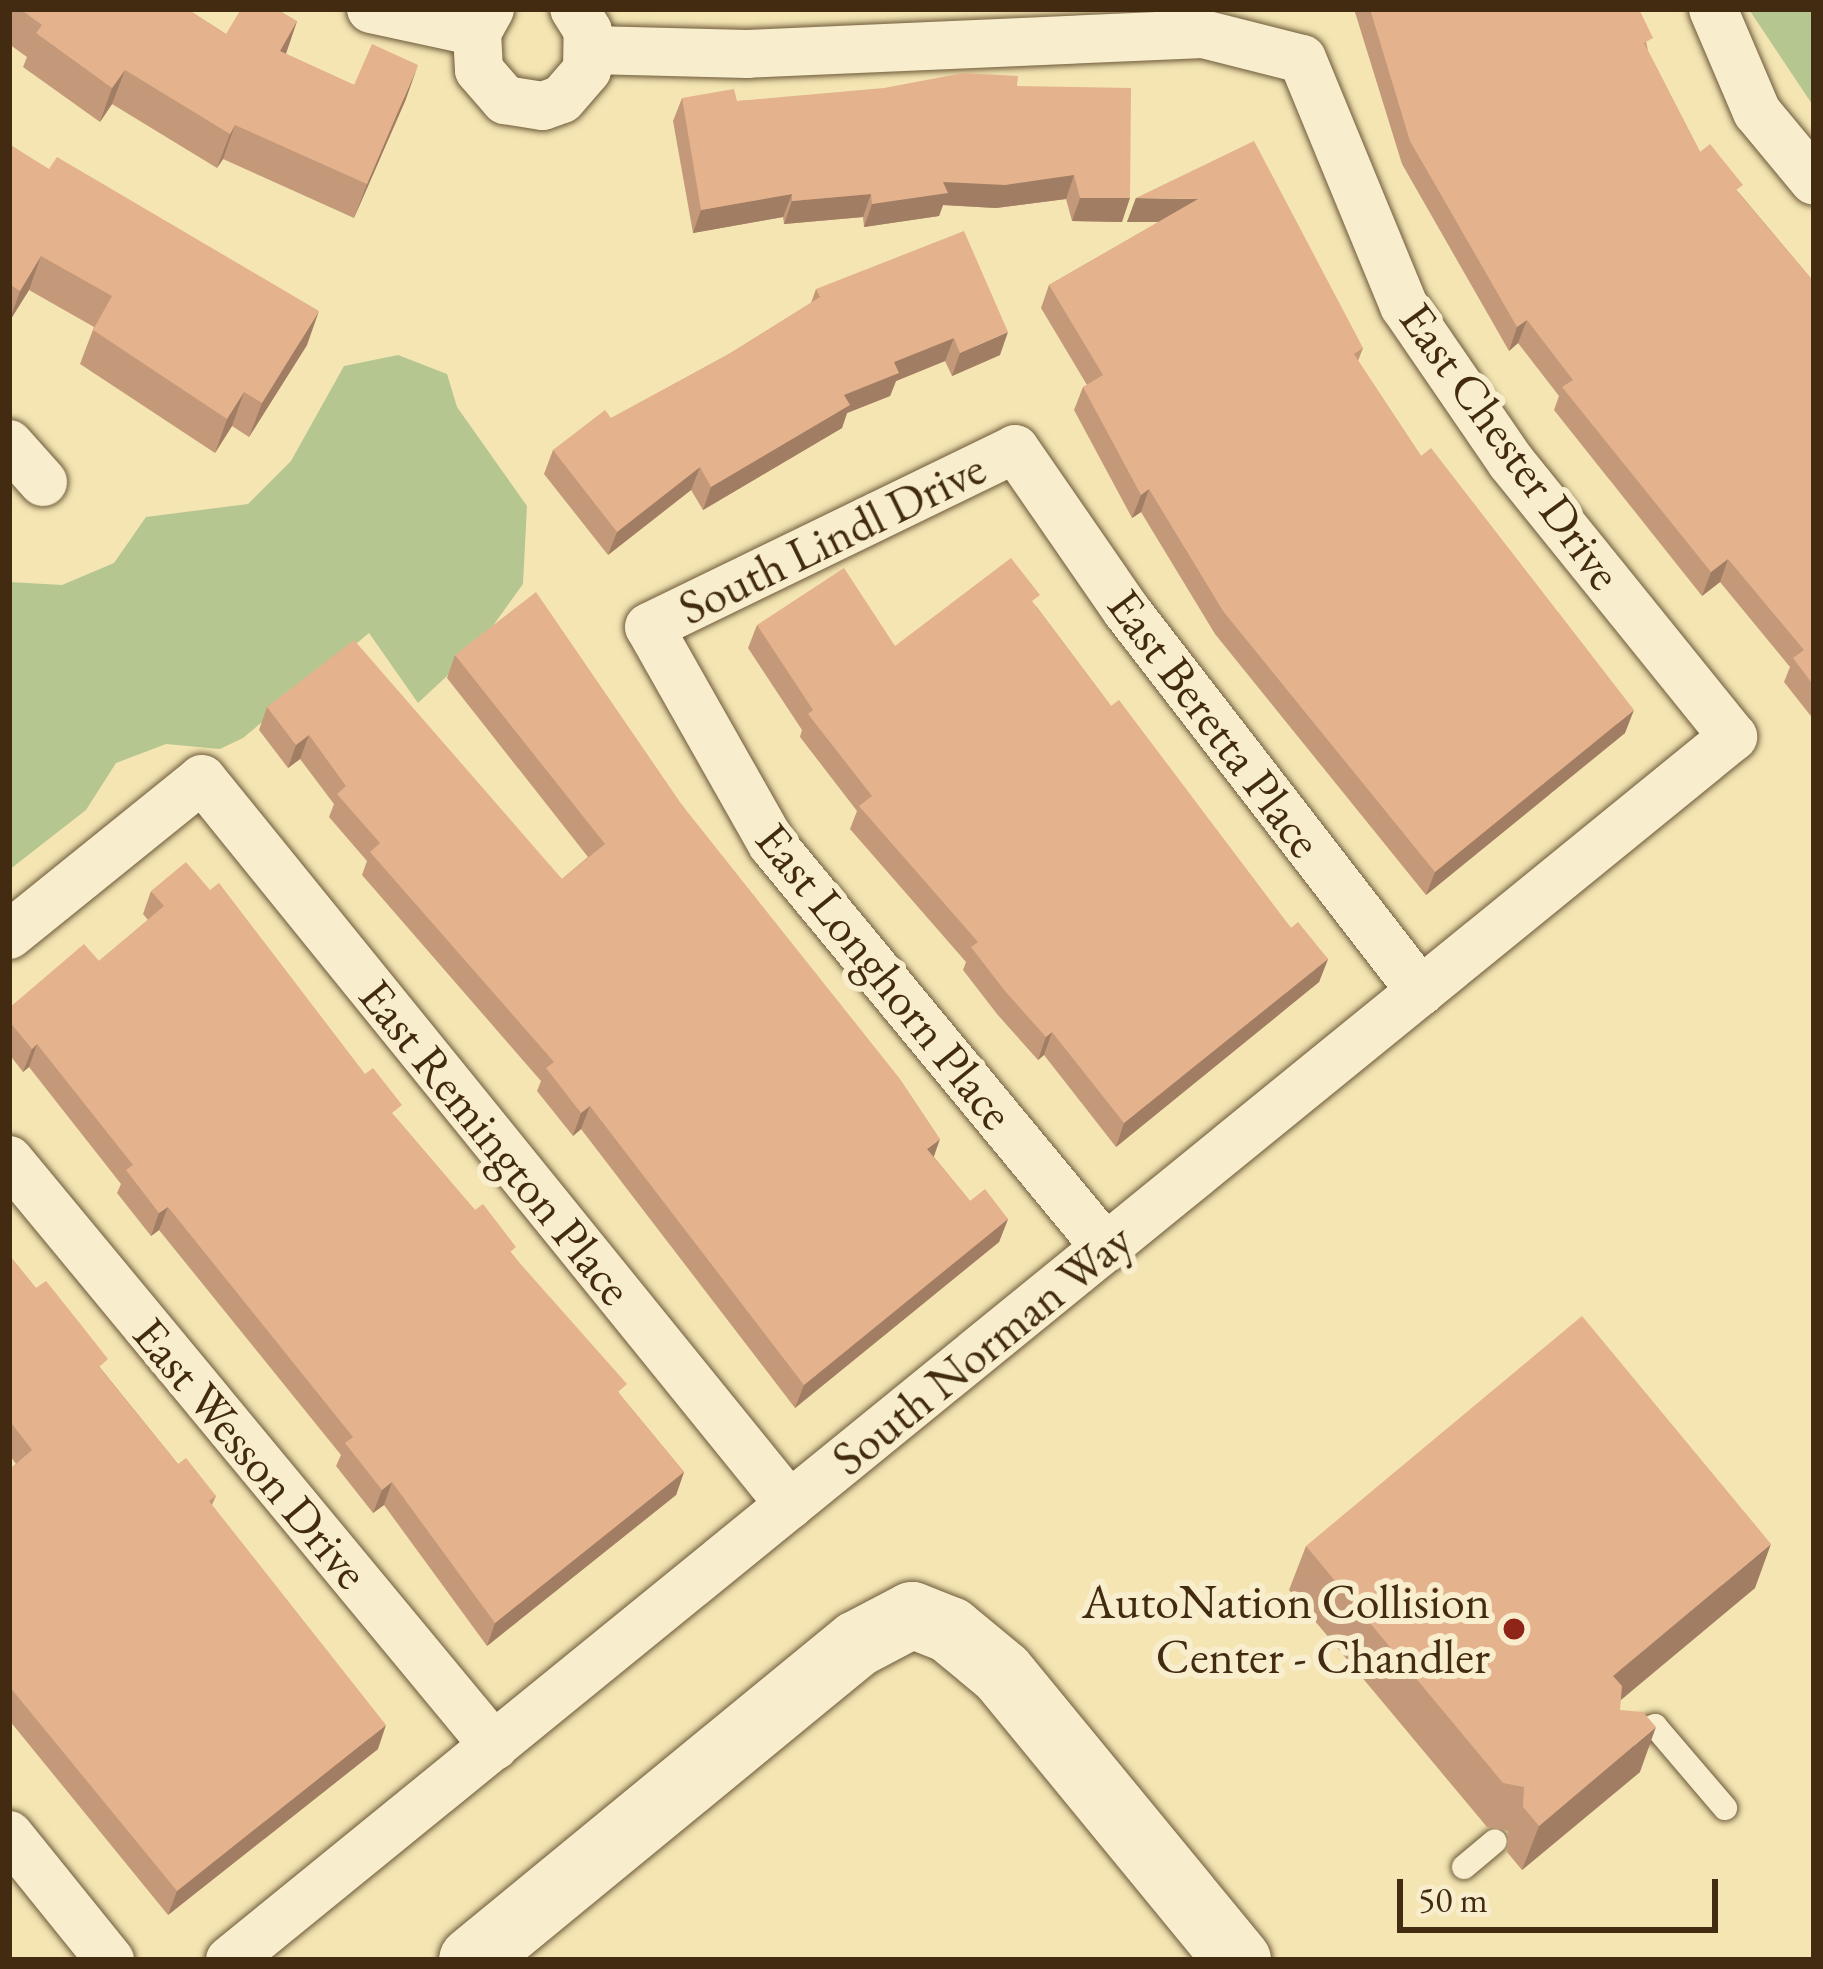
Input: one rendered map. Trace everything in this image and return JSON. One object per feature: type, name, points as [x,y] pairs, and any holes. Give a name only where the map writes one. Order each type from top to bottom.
[{"type":"street","points":[[371,9],[484,21],[479,70],[505,100],[524,105],[562,99],[587,70],[582,30]]},
{"type":"street","points":[[1714,9],[1757,112],[1814,182]]},
{"type":"street","name":"East Chester Drive","points":[[582,30],[748,54],[1203,34],[1302,58],[1404,306],[1511,462],[1733,737]]},
{"type":"street","points":[[9,444],[43,482]]},
{"type":"street","name":"South Lindl Drive","points":[[649,628],[1015,449]]},
{"type":"street","name":"East Beretta Place","points":[[1015,449],[1126,610],[1421,991]]},
{"type":"street","name":"East Longhorn Place","points":[[649,628],[772,844],[1106,1248]]},
{"type":"street","name":"South Norman Way","points":[[230,1960],[1733,737]]},
{"type":"street","name":"East Remington Place","points":[[9,935],[202,779],[790,1505]]},
{"type":"street","name":"East Wesson Drive","points":[[9,1160],[494,1746]]},
{"type":"street","points":[[472,1960],[856,1644],[912,1615],[950,1630],[1002,1672],[1238,1960]]},
{"type":"street","points":[[9,1835],[110,1960]]},
{"type":"lane","points":[[1616,1743],[1640,1725],[1655,1726],[1725,1808]]},
{"type":"lane","points":[[1463,1867],[1495,1841]]},
{"type":"green space","points":[[1814,9],[1814,107],[1750,11]]},
{"type":"green space","points":[[398,355],[447,374],[457,407],[527,506],[523,584],[477,648],[418,703],[369,633],[243,738],[220,749],[166,744],[116,763],[86,810],[9,870],[9,582],[62,585],[114,563],[146,517],[248,504],[291,461],[344,366]]},
{"type":"building","points":[[20,9],[187,9],[226,34],[241,9],[277,9],[297,21],[280,51],[354,85],[372,44],[418,65],[367,184],[235,125],[230,134],[125,70],[112,88],[36,33],[42,25]]},
{"type":"building","points":[[1370,9],[1639,9],[1653,38],[1644,43],[1700,152],[1710,144],[1743,185],[1736,190],[1814,282],[1814,686],[1793,658],[1804,650],[1728,559],[1711,572],[1562,387],[1573,380],[1527,320],[1517,327],[1410,141]]},
{"type":"building","points":[[963,73],[1018,76],[1017,86],[1131,88],[1130,198],[1080,198],[1074,175],[1005,185],[943,182],[948,193],[872,204],[871,194],[792,201],[792,194],[701,210],[682,98],[734,89],[737,101],[884,88]]},
{"type":"building","points":[[1254,141],[1363,348],[1354,354],[1421,456],[1431,448],[1634,710],[1435,872],[1223,611],[1149,489],[1141,495],[1083,387],[1103,375],[1049,285],[1198,199],[1136,198]]},
{"type":"building","points":[[9,144],[49,169],[57,157],[319,311],[262,403],[244,392],[227,419],[93,330],[112,296],[41,256],[20,291],[9,284]]},
{"type":"building","points":[[964,231],[1008,332],[960,353],[954,338],[894,362],[899,373],[844,395],[850,405],[711,487],[700,467],[617,532],[553,450],[605,410],[611,418],[729,354],[820,297],[816,289]]},
{"type":"building","points":[[1011,558],[1040,595],[1032,601],[1111,706],[1119,700],[1291,928],[1298,922],[1328,959],[1124,1123],[1052,1032],[1046,1037],[1005,991],[971,947],[978,942],[859,806],[872,796],[808,714],[813,710],[757,625],[844,568],[895,646]]},
{"type":"building","points":[[536,592],[682,805],[900,1079],[940,1139],[927,1149],[970,1201],[985,1189],[1008,1219],[804,1385],[590,1106],[581,1113],[546,1068],[554,1062],[370,852],[380,843],[337,794],[346,786],[309,735],[296,745],[267,707],[354,640],[562,879],[605,844],[455,655]]},
{"type":"building","points":[[186,862],[210,890],[219,883],[365,1074],[373,1068],[402,1105],[392,1113],[475,1210],[483,1204],[516,1247],[510,1252],[627,1384],[618,1392],[684,1472],[495,1623],[392,1482],[382,1490],[345,1443],[353,1437],[168,1207],[159,1213],[126,1170],[133,1165],[37,1044],[32,1049],[9,1021],[9,1008],[84,944],[99,961],[164,906],[151,891]]},
{"type":"building","points":[[9,1255],[36,1288],[46,1281],[108,1359],[99,1367],[178,1464],[186,1458],[216,1496],[209,1501],[386,1725],[177,1891],[9,1686],[9,1470],[32,1450],[9,1420]]},
{"type":"building","name":"AutoNation Collision Center - Chandler","points":[[1582,1316],[1771,1544],[1613,1676],[1622,1686],[1620,1710],[1643,1712],[1656,1727],[1539,1826],[1523,1807],[1524,1787],[1503,1783],[1306,1546]]},
{"type":"place","name":"AutoNation Collision Center - Chandler","points":[[1514,1629]]}]
